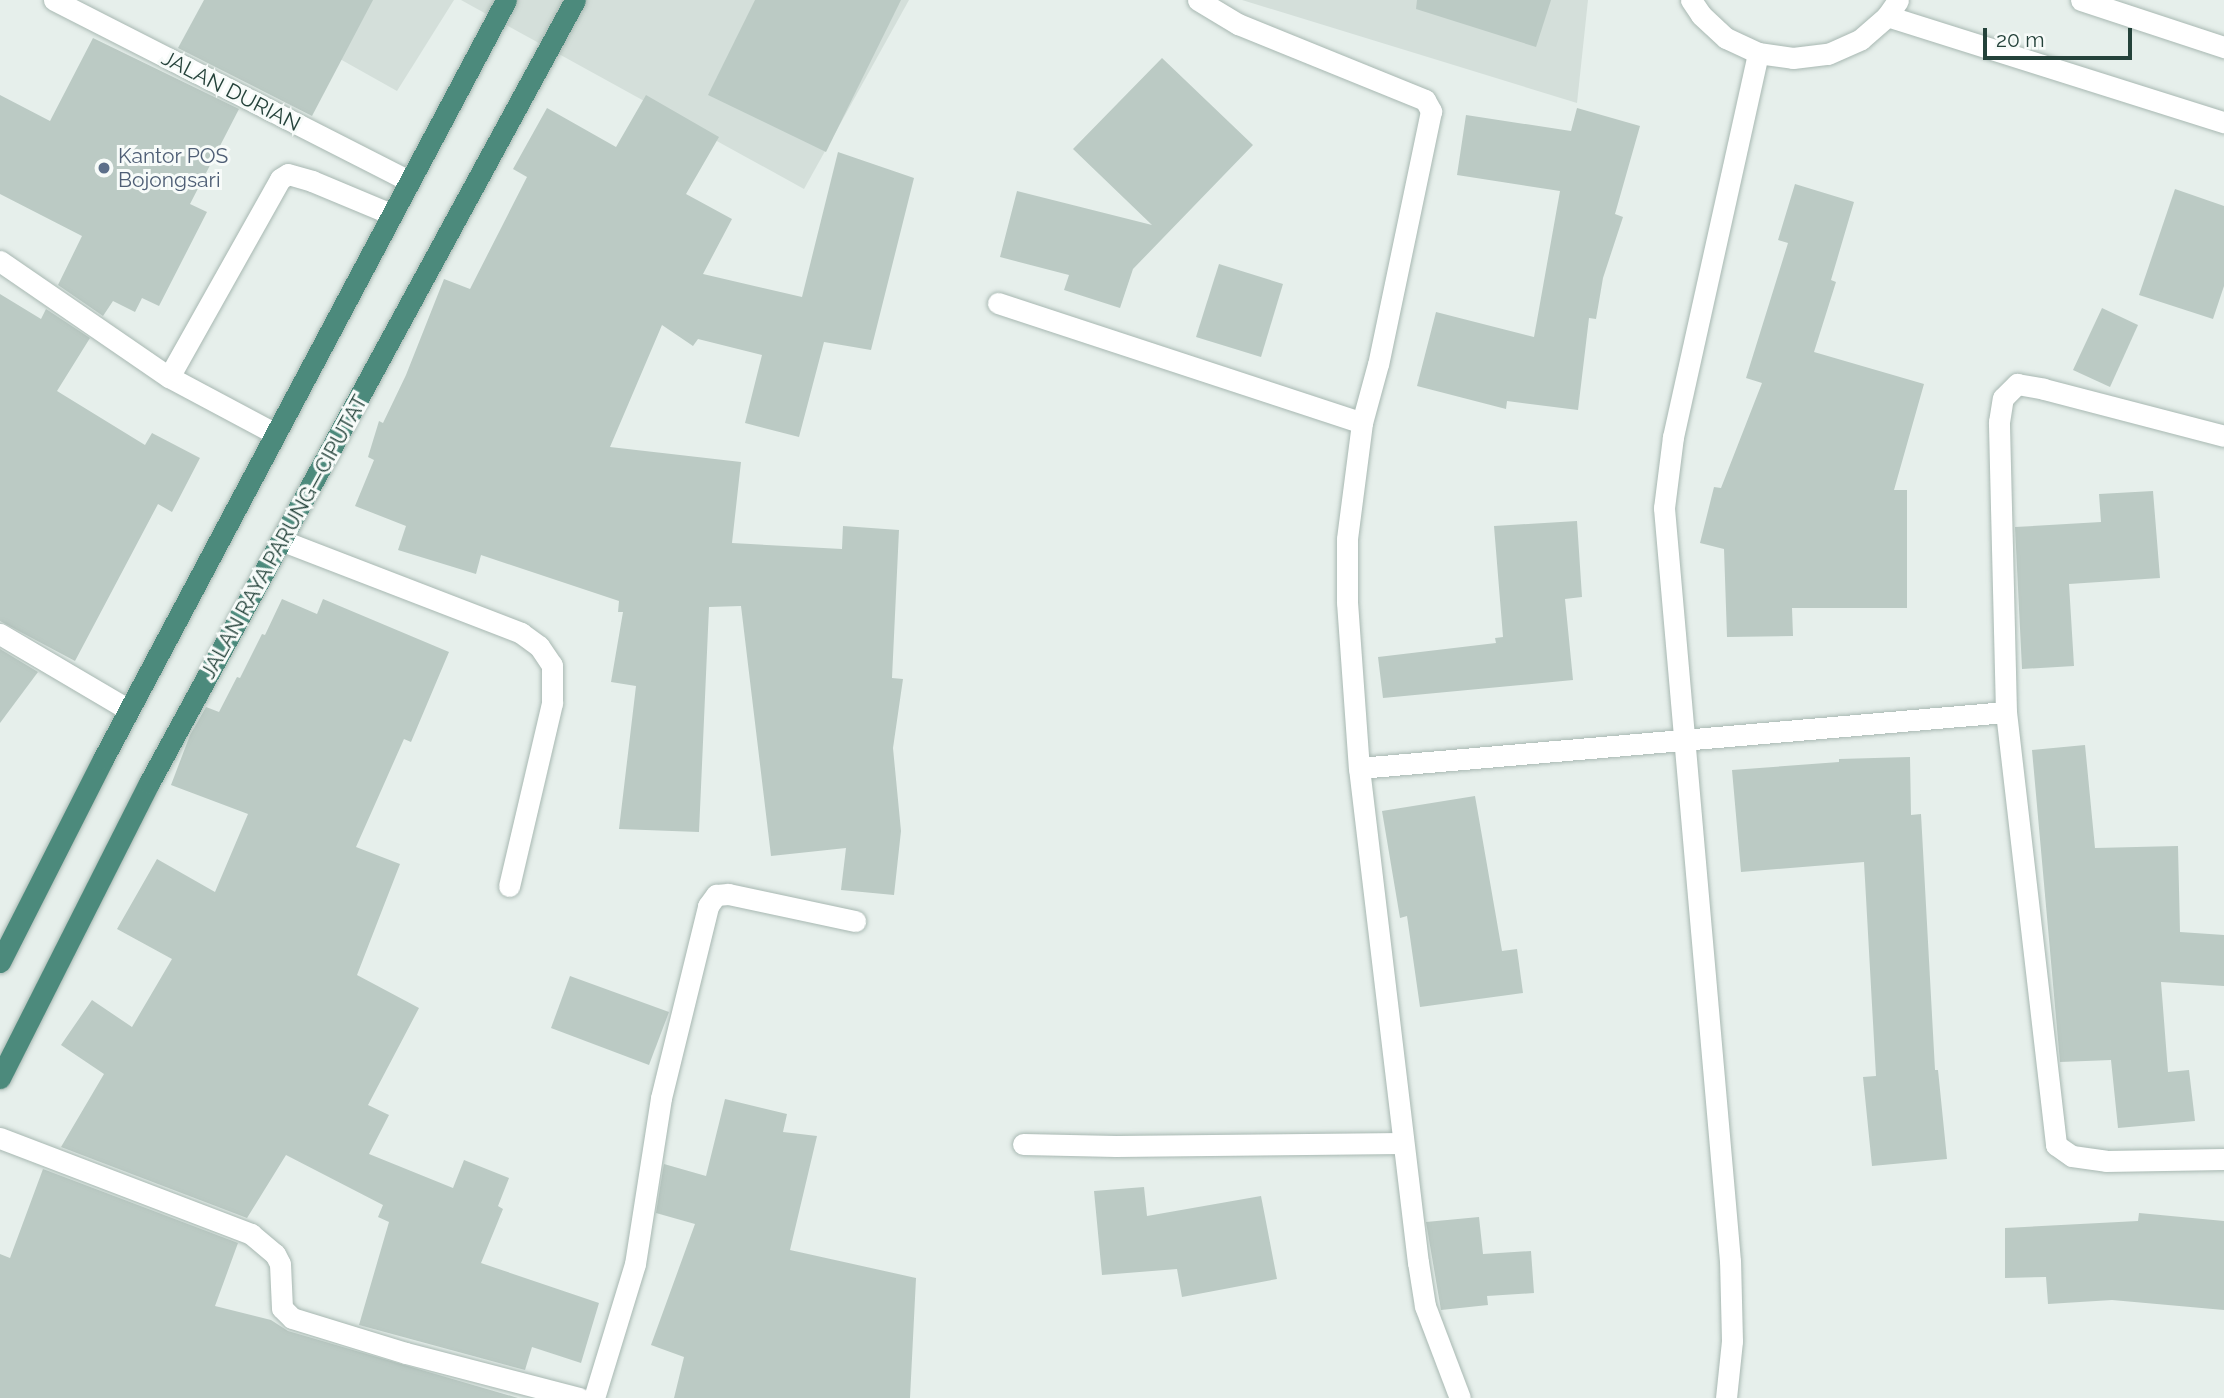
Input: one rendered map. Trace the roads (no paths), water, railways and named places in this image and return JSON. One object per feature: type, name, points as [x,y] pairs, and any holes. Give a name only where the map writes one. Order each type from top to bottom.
[{"type":"highway","points":[[0,962],[274,433],[506,0]]},
{"type":"highway","name":"JALAN RAYA PARUNG—CIPUTAT","points":[[0,1078],[149,783],[575,0]]},
{"type":"street","name":"JALAN DURIAN","points":[[54,0],[408,180]]},
{"type":"street","points":[[1198,0],[1238,24],[1425,100],[1431,111],[1362,423],[1347,539],[1347,602],[1359,768],[1402,1143],[1425,1306],[1460,1398]]},
{"type":"street","points":[[1691,0],[1701,15],[1727,38],[1758,53],[1793,58],[1828,54],[1861,39],[1892,8],[2224,122]]},
{"type":"street","points":[[2081,0],[2224,47]]},
{"type":"street","points":[[1726,1398],[1732,1341],[1730,1261],[1664,508],[1673,437],[1758,53]]},
{"type":"street","points":[[170,377],[280,179],[288,174],[312,181],[391,214]]},
{"type":"street","points":[[0,261],[170,377],[274,433]]},
{"type":"street","points":[[998,303],[1362,423]]},
{"type":"street","points":[[2224,436],[2017,384],[2003,398],[1999,422],[2006,712],[2056,1145],[2072,1156],[2106,1161],[2224,1159]]},
{"type":"street","points":[[283,541],[521,633],[539,646],[552,665],[552,703],[509,886]]},
{"type":"street","points":[[0,634],[129,710]]},
{"type":"street","points":[[1359,768],[2006,712]]},
{"type":"street","points":[[594,1398],[635,1264],[661,1098],[708,906],[716,895],[728,894],[855,921]]},
{"type":"street","points":[[0,1138],[251,1234],[275,1254],[280,1264],[282,1308],[292,1318],[406,1353],[579,1398]]},
{"type":"street","points":[[1023,1144],[1116,1146],[1402,1143]]},
{"type":"place","name":"Kantor POS Bojongsari","points":[[104,168]]}]
